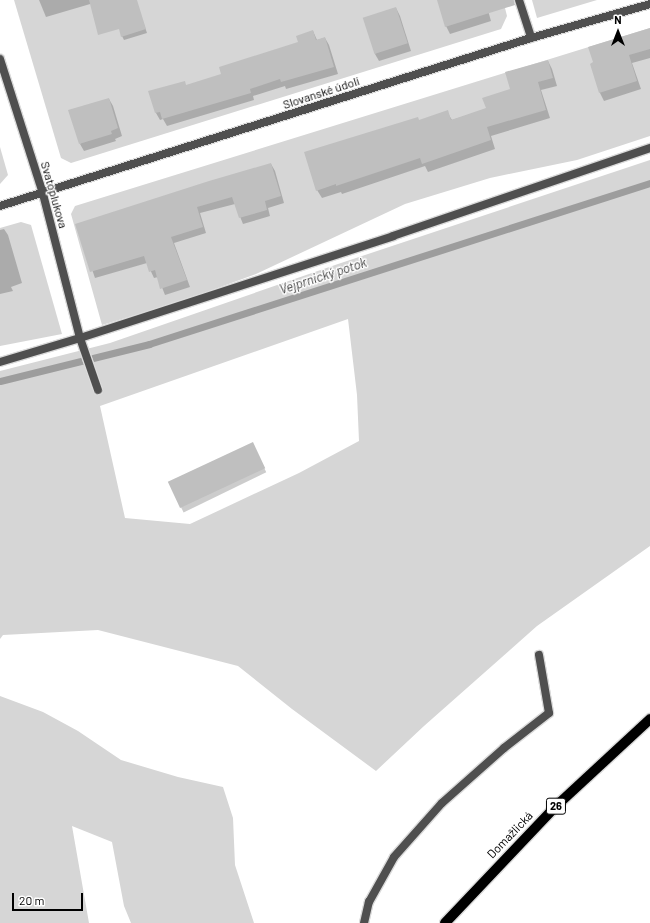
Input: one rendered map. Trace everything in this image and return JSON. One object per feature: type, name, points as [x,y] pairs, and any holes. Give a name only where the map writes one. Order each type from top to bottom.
[{"type":"main road","name":"Domažlická","points":[[445,923],[467,898],[554,808],[650,719]]},
{"type":"street","points":[[519,0],[531,38]]},
{"type":"street","name":"Slovanské údolí","points":[[0,206],[43,194],[531,38],[650,4]]},
{"type":"street","name":"Svatoplukova","points":[[0,59],[43,194],[80,338],[98,390]]},
{"type":"street","points":[[0,362],[80,338],[393,236],[650,148]]},
{"type":"street","points":[[364,923],[369,902],[394,856],[442,803],[504,748],[549,713],[539,655]]},
{"type":"shaded area","points":[[14,0],[503,0],[507,16],[501,29],[71,163],[61,158]]},
{"type":"shaded area","points":[[532,0],[597,0],[537,18]]},
{"type":"shaded area","points":[[650,28],[650,136],[577,160],[490,178],[405,204],[256,274],[182,301],[102,325],[71,214],[75,206]]},
{"type":"shaded area","points":[[0,147],[8,175],[0,184]]},
{"type":"shaded area","points":[[650,160],[650,546],[537,626],[424,726],[376,771],[292,709],[238,666],[98,630],[3,635],[0,639],[0,371],[110,343],[338,264]],"holes":[[[348,319],[357,395],[359,441],[299,473],[190,524],[125,518],[100,406]]]},
{"type":"shaded area","points":[[21,222],[31,225],[62,334],[0,346],[0,228]]},
{"type":"shaded area","points":[[0,696],[43,712],[78,731],[121,760],[178,777],[223,787],[233,818],[235,865],[254,923],[131,923],[124,906],[112,842],[72,826],[89,923],[0,923]]},
{"type":"building","points":[[89,0],[137,0],[146,29],[121,37],[119,29],[98,35]]},
{"type":"building","points":[[437,0],[514,0],[515,5],[445,27]]},
{"type":"building","points":[[396,7],[408,43],[374,54],[363,18]]},
{"type":"building","points":[[650,28],[650,49],[629,55],[637,81],[599,93],[590,64],[593,62],[588,47]]},
{"type":"building","points":[[313,30],[316,40],[325,37],[334,67],[281,82],[280,79],[250,89],[251,93],[162,119],[160,112],[155,113],[148,91],[185,81],[186,85],[221,74],[219,67],[298,42],[296,36]]},
{"type":"building","points":[[548,60],[553,78],[538,82],[546,110],[487,127],[491,140],[422,164],[420,158],[336,186],[336,184],[316,191],[304,152],[418,117],[419,120],[448,110],[451,120],[486,108],[482,98],[510,89],[505,72]]},
{"type":"building","points":[[109,98],[118,128],[111,131],[112,134],[79,144],[68,110]]},
{"type":"building","points":[[271,163],[281,196],[265,201],[267,210],[239,218],[232,197],[197,207],[203,227],[171,237],[187,280],[160,289],[155,270],[149,272],[144,256],[90,272],[75,224],[209,181]]},
{"type":"building","points":[[253,442],[265,468],[180,508],[168,482]]},
{"type":"waterway","name":"Vejprnický potok","points":[[0,381],[149,344],[650,183]]}]
